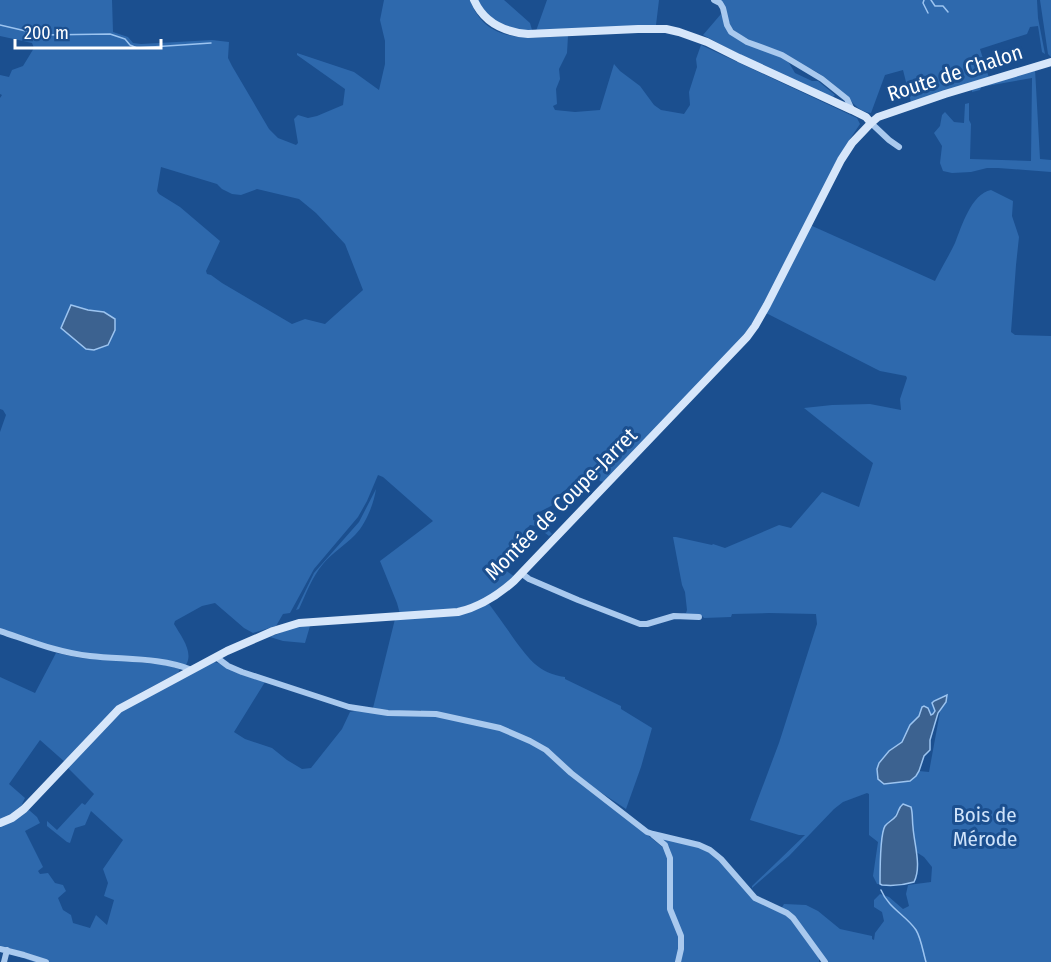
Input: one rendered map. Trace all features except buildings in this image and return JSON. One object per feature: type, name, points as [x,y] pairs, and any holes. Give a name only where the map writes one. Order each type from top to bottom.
[{"type":"main road","points":[[474,0],[484,16],[492,22],[503,29],[520,33],[666,29],[686,34],[852,110],[866,117],[871,123]]},
{"type":"main road","name":"Route de Chalon","points":[[871,123],[878,117],[904,107],[1051,62]]},
{"type":"main road","name":"Montée de Coupe-Jarret","points":[[1,823],[24,809],[119,709],[216,657],[273,631],[299,623],[444,614],[466,610],[481,604],[507,587],[747,337],[763,312],[840,160],[852,142],[871,123]]},
{"type":"street","points":[[714,0],[723,8],[731,32],[747,42],[782,55],[822,79],[847,99],[852,110]]},
{"type":"street","points":[[871,123],[899,147]]},
{"type":"street","points":[[521,573],[529,579],[640,624],[674,616],[699,616]]},
{"type":"street","points":[[0,631],[59,651],[164,662],[192,670]]},
{"type":"street","points":[[216,657],[242,672],[349,707],[388,713],[436,714],[483,723],[512,733],[546,750],[571,773],[665,845],[670,858],[670,909],[681,936],[678,962]]},
{"type":"street","points":[[653,834],[703,847],[716,854],[755,898],[793,918],[825,962]]},
{"type":"street","points":[[4,962],[3,949],[46,962]]},
{"type":"green space","points":[[0,0],[112,0],[113,32],[128,37],[133,43],[212,40],[229,42],[228,58],[269,129],[278,138],[296,145],[298,143],[294,119],[298,115],[308,118],[317,116],[343,105],[345,89],[297,53],[354,72],[379,90],[385,64],[385,41],[380,20],[384,0],[470,0],[477,15],[498,32],[511,36],[539,38],[568,36],[567,53],[559,69],[560,79],[556,89],[557,104],[553,106],[555,110],[575,112],[600,110],[614,64],[640,86],[654,105],[661,110],[684,114],[690,105],[689,92],[701,45],[857,118],[860,124],[846,145],[760,310],[739,342],[604,482],[600,481],[593,471],[576,483],[573,490],[568,488],[556,497],[557,500],[552,505],[533,515],[533,520],[540,521],[552,534],[549,536],[536,526],[530,525],[510,549],[501,567],[515,577],[483,600],[453,610],[400,614],[380,561],[433,521],[378,475],[358,517],[314,569],[290,613],[283,614],[276,626],[253,633],[215,603],[202,606],[175,621],[174,624],[188,649],[186,665],[93,655],[57,648],[0,629],[0,432],[6,415],[0,409],[0,98],[2,95],[0,94],[0,75],[9,77],[12,70],[23,66],[34,48],[32,43],[0,36]],"holes":[[[161,167],[217,184],[232,194],[241,195],[257,189],[299,199],[316,213],[345,244],[363,290],[325,324],[305,319],[292,324],[207,274],[206,271],[220,241],[157,191]]]},
{"type":"green space","points":[[477,0],[504,0],[530,23],[532,30],[515,29],[499,23]]},
{"type":"green space","points":[[547,0],[659,0],[656,25],[536,31]]},
{"type":"green space","points":[[720,0],[1037,0],[1045,54],[1042,52],[1038,26],[1030,27],[1027,34],[980,49],[989,78],[911,102],[903,70],[885,75],[871,113],[858,108],[826,78],[748,40],[732,29]]},
{"type":"green space","points":[[1040,0],[1051,0],[1051,57],[1048,54]]},
{"type":"green space","points":[[721,14],[727,28],[777,54],[789,63],[795,73],[812,81],[818,81],[835,95],[832,98],[754,62],[703,35]]},
{"type":"green space","points":[[1035,69],[1040,159],[1051,160],[1051,172],[998,168],[971,172],[943,171],[940,163],[942,146],[934,133],[940,126],[942,115],[945,112],[954,122],[964,123],[965,104],[969,103],[970,159],[1031,161],[1032,78],[981,87],[980,90],[972,92],[972,88]]},
{"type":"green space","name":"Bois de Mérode","points":[[991,190],[1013,201],[1012,216],[1019,237],[1011,332],[1015,335],[1051,336],[1051,962],[827,962],[819,957],[819,962],[680,962],[683,948],[672,908],[671,853],[669,846],[662,842],[663,838],[702,847],[719,858],[749,894],[780,911],[784,904],[806,905],[818,911],[840,929],[872,936],[874,940],[875,933],[884,921],[882,912],[874,907],[874,900],[880,894],[889,897],[903,909],[909,906],[906,894],[908,885],[931,882],[932,867],[924,857],[910,848],[898,810],[885,826],[883,833],[880,884],[877,884],[873,876],[878,842],[869,835],[869,794],[867,793],[843,802],[834,809],[789,856],[752,888],[805,835],[750,820],[779,743],[817,624],[816,614],[732,614],[731,617],[704,618],[700,614],[684,615],[682,613],[686,613],[687,610],[685,592],[673,537],[725,548],[779,525],[791,528],[822,492],[859,507],[873,463],[804,408],[870,404],[901,410],[900,399],[907,378],[880,371],[766,313],[810,225],[935,281],[968,212],[984,193]],"holes":[[[942,701],[929,772],[919,771],[916,776],[889,751],[902,742],[914,720],[919,716],[922,707],[932,715]]]},
{"type":"green space","points":[[376,489],[363,525],[319,569],[299,609],[296,610],[314,573],[359,522]]},
{"type":"green space","points":[[489,604],[535,664],[621,706],[621,709],[652,728],[626,809],[582,780],[542,749],[666,850],[668,896],[680,937],[677,962],[34,962],[0,950],[0,677],[35,693],[56,653],[81,658],[160,664],[180,669],[178,673],[140,693],[66,763],[40,740],[9,784],[25,798],[22,804],[37,817],[40,823],[25,831],[43,867],[38,871],[40,874],[48,873],[55,883],[63,885],[66,891],[58,898],[63,910],[71,915],[73,923],[90,928],[96,915],[107,925],[114,900],[104,896],[108,883],[103,869],[123,840],[91,811],[85,825],[75,828],[70,843],[47,826],[47,821],[57,830],[82,803],[85,805],[94,794],[67,767],[126,707],[214,662],[218,663],[265,682],[234,732],[245,739],[272,748],[302,769],[311,768],[342,729],[350,712],[421,716],[421,710],[373,708],[395,619]]},
{"type":"green space","points":[[297,626],[310,626],[305,643],[270,637]]},
{"type":"shaded area","points":[[71,305],[104,312],[115,319],[115,330],[108,345],[94,350],[86,349],[61,328]]},
{"type":"shaded area","points":[[947,695],[946,702],[938,713],[930,740],[930,750],[924,756],[916,776],[910,781],[884,784],[878,779],[879,763],[889,751],[902,742],[910,725],[919,716],[922,707],[928,708],[931,715],[935,711],[932,703]]},
{"type":"shaded area","points":[[903,804],[911,807],[912,810],[917,862],[916,876],[914,882],[882,885],[880,884],[880,862],[883,830]]},
{"type":"waterway","points":[[924,0],[923,3],[928,13]]},
{"type":"waterway","points":[[931,0],[935,6],[943,6],[948,12]]},
{"type":"waterway","points":[[0,25],[43,35],[110,34],[125,39],[137,48],[211,43]]},
{"type":"waterway","points":[[881,890],[888,902],[916,930],[926,962]]}]
